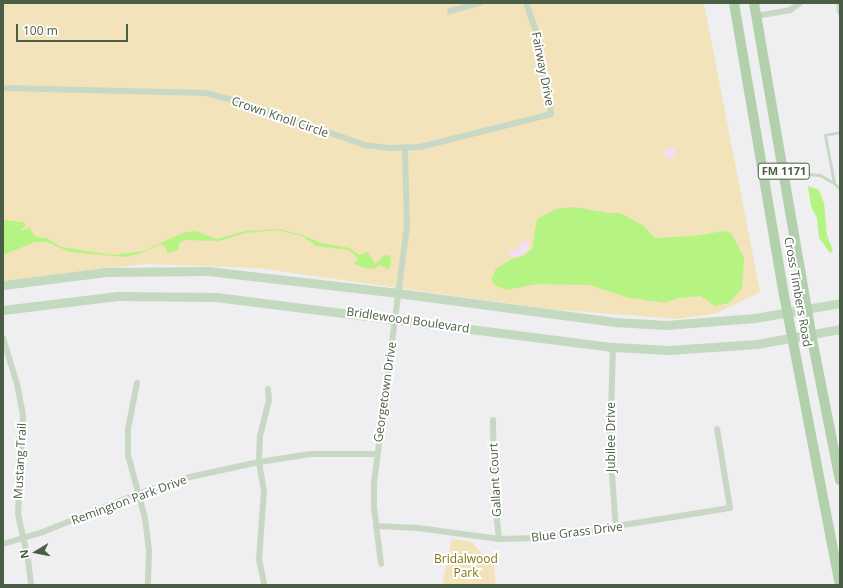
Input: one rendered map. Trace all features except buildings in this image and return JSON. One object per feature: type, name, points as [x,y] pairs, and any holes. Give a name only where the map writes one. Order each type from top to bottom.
[{"type":"main road","name":"Cross Timbers Road","points":[[734,3],[788,312],[840,585]]},
{"type":"main road","name":"Cross Timbers Road","points":[[755,3],[807,309],[840,480]]},
{"type":"main road","name":"Bridlewood Boulevard","points":[[3,285],[83,273],[161,270],[242,274],[615,322],[651,324],[704,324],[840,303]]},
{"type":"main road","name":"Bridlewood Boulevard","points":[[3,310],[82,299],[176,295],[262,301],[613,347],[695,349],[757,344],[840,329]]},
{"type":"street","points":[[450,12],[480,3]]},
{"type":"street","name":"Fairway Drive","points":[[526,3],[539,40],[551,114]]},
{"type":"street","points":[[756,16],[790,10],[800,3]]},
{"type":"street","points":[[838,3],[840,12]]},
{"type":"street","name":"Crown Knoll Circle","points":[[3,88],[206,93],[243,103],[365,145],[405,148],[437,144],[551,114]]},
{"type":"street","name":"Georgetown Drive","points":[[381,564],[374,507],[376,454],[407,222],[405,148]]},
{"type":"street","name":"Mustang Trail","points":[[3,338],[17,384],[22,416],[17,503],[31,585]]},
{"type":"street","name":"Jubilee Drive","points":[[613,347],[610,454],[616,528]]},
{"type":"street","points":[[137,383],[128,442],[137,494],[147,535],[148,585]]},
{"type":"street","points":[[264,583],[259,559],[264,506],[259,462],[260,436],[269,401],[268,389]]},
{"type":"street","name":"Gallant Court","points":[[493,420],[494,493],[499,539]]},
{"type":"street","name":"Blue Grass Drive","points":[[376,526],[418,528],[499,539],[562,536],[730,508],[717,429]]},
{"type":"street","name":"Remington Park Drive","points":[[3,544],[23,539],[137,494],[190,477],[259,462],[310,454],[376,454]]},
{"type":"lane","points":[[840,132],[825,135],[837,184],[840,189]]},
{"type":"lane","points":[[785,178],[808,174],[820,175],[837,184]]},
{"type":"green space","points":[[3,3],[704,3],[760,292],[717,313],[678,319],[548,309],[258,268],[145,264],[3,281]]},
{"type":"green space","name":"Bridalwood Park","points":[[452,539],[472,542],[485,557],[493,561],[496,585],[442,585]]},
{"type":"sand","points":[[670,147],[674,149],[676,153],[674,157],[670,159],[666,157],[664,153],[666,149]]},
{"type":"sand","points":[[522,240],[529,243],[527,251],[520,256],[510,256],[510,252],[519,248]]},
{"type":"shaded area","points":[[808,186],[819,190],[824,203],[827,235],[833,251],[830,253],[819,238],[817,218],[811,206]]},
{"type":"shaded area","points":[[574,207],[608,213],[620,213],[644,226],[655,238],[694,236],[724,231],[731,233],[744,257],[742,288],[729,303],[715,306],[701,296],[677,298],[664,303],[626,297],[590,285],[537,284],[506,290],[493,284],[492,277],[496,269],[511,259],[523,256],[532,249],[537,219],[556,209]]},
{"type":"shaded area","points":[[3,220],[23,222],[26,225],[20,231],[29,228],[36,237],[47,238],[61,247],[114,255],[143,251],[183,233],[195,231],[217,239],[245,231],[278,229],[302,235],[321,243],[350,248],[359,255],[368,252],[375,264],[385,255],[390,256],[391,260],[389,270],[381,265],[373,269],[362,267],[354,264],[358,258],[349,250],[316,246],[302,236],[277,230],[245,233],[219,241],[184,240],[179,244],[178,250],[167,253],[166,247],[161,244],[139,254],[124,257],[70,252],[46,242],[35,242],[3,255]]}]
